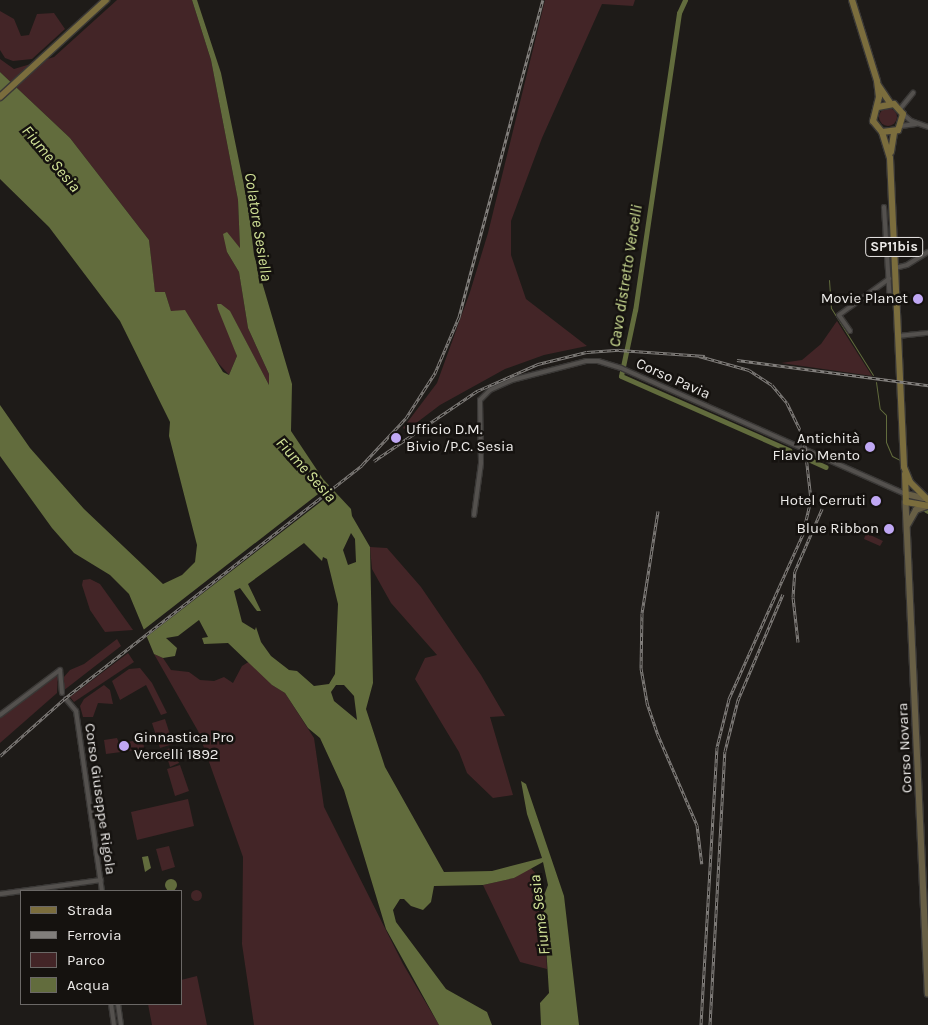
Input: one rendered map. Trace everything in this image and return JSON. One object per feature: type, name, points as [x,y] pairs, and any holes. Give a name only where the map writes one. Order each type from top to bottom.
[{"type":"main road","points":[[0,97],[106,0]]},
{"type":"main road","name":"SP11bis","points":[[852,0],[877,82],[878,107],[873,121],[882,132],[890,158]]},
{"type":"main road","name":"SP11bis","points":[[877,82],[892,104],[902,112]]},
{"type":"main road","points":[[878,107],[892,104]]},
{"type":"main road","points":[[882,132],[894,132],[901,126],[902,112]]},
{"type":"main road","name":"SP11bis","points":[[894,132],[890,158],[906,502]]},
{"type":"main road","points":[[904,467],[910,482],[926,499]]},
{"type":"main road","points":[[906,494],[926,499]]},
{"type":"main road","points":[[906,502],[928,506]]},
{"type":"main road","name":"Corso Novara","points":[[906,502],[925,876],[928,994]]},
{"type":"main road","points":[[907,526],[916,510],[928,506]]},
{"type":"street","points":[[913,93],[908,98],[902,112],[917,124]]},
{"type":"street","points":[[892,104],[908,98]]},
{"type":"street","points":[[901,126],[917,124],[928,127]]},
{"type":"street","points":[[884,207],[890,302]]},
{"type":"street","points":[[850,331],[839,315],[889,279],[895,271],[928,252]]},
{"type":"street","points":[[898,336],[928,334]]},
{"type":"street","name":"Corso Pavia","points":[[474,515],[482,463],[479,409],[483,396],[512,380],[565,365],[598,361],[621,368],[906,494]]},
{"type":"street","points":[[0,715],[60,670],[62,693]]},
{"type":"street","name":"Corso Giuseppe Rigola","points":[[66,700],[76,710],[102,890]]},
{"type":"street","points":[[29,890],[100,880]]},
{"type":"street","points":[[0,894],[20,891]]},
{"type":"street","points":[[111,1005],[114,1025]]},
{"type":"street","points":[[118,1005],[121,1025]]},
{"type":"green space","points":[[117,0],[192,0],[211,60],[238,200],[240,248],[234,241],[227,252],[239,272],[248,328],[269,374],[269,385],[230,312],[221,305],[237,356],[229,375],[171,311],[165,292],[155,293],[149,240],[70,138],[0,72],[0,59],[14,69],[54,57]]},
{"type":"green space","points":[[545,0],[635,0],[633,6],[602,4],[542,138],[511,221],[511,255],[526,299],[587,346],[544,355],[505,369],[440,405],[407,430],[403,428],[437,383],[470,292],[488,233]]},
{"type":"green space","points":[[0,11],[14,19],[21,36],[29,35],[37,14],[54,13],[65,29],[32,59],[13,61],[5,58],[0,50]]},
{"type":"green space","points":[[888,108],[896,113],[897,117],[892,125],[888,126],[880,121],[879,117],[884,109]]},
{"type":"green space","points":[[837,321],[872,376],[781,363],[802,360],[821,344]]},
{"type":"green space","points":[[866,533],[883,541],[880,546],[864,539]]},
{"type":"green space","points":[[370,547],[387,548],[421,587],[481,675],[505,716],[490,717],[513,795],[493,798],[467,773],[459,752],[415,679],[425,658],[437,655],[391,603],[372,569]]},
{"type":"green space","points":[[90,579],[100,584],[133,630],[105,632],[90,610],[82,585],[83,580]]},
{"type":"green space","points":[[117,639],[121,646],[63,691],[63,678],[70,670],[84,664]]},
{"type":"green space","points":[[128,653],[134,662],[74,702],[70,697]]},
{"type":"green space","points":[[154,654],[163,658],[171,670],[189,672],[200,680],[214,681],[224,677],[233,683],[242,666],[250,661],[272,685],[285,693],[314,738],[324,807],[403,964],[439,1025],[254,1025],[242,944],[243,857],[198,731]]},
{"type":"green space","points":[[140,668],[152,683],[167,713],[161,715],[146,685],[120,700],[112,681],[129,669]]},
{"type":"green space","points":[[58,674],[57,693],[0,743],[0,718]]},
{"type":"green space","points":[[104,685],[110,690],[113,704],[98,703],[93,717],[83,717],[80,706],[84,699]]},
{"type":"green space","points":[[165,719],[173,744],[160,748],[152,723]]},
{"type":"green space","name":"Ginnastica Pro Vercelli 1892","points":[[143,734],[144,749],[106,754],[104,740],[117,738],[119,743],[140,740],[139,735]]},
{"type":"green space","points":[[173,747],[179,763],[170,767],[165,750]]},
{"type":"green space","points":[[180,765],[189,791],[175,796],[167,769]]},
{"type":"green space","points":[[188,799],[194,826],[137,840],[131,812]]},
{"type":"green space","points":[[169,846],[175,867],[162,871],[156,849]]},
{"type":"green space","points":[[530,867],[542,881],[547,969],[520,962],[483,885],[514,878]]},
{"type":"green space","points":[[196,889],[202,895],[196,901],[190,895]]},
{"type":"green space","points":[[197,976],[207,1025],[152,1025],[148,1005],[182,1005],[182,980]]},
{"type":"water","name":"Fiume Sesia","points":[[192,0],[197,0],[221,73],[248,205],[254,255],[292,384],[291,431],[323,479],[351,509],[352,516],[370,547],[373,683],[366,709],[385,767],[444,872],[492,871],[542,858],[527,814],[521,781],[526,784],[564,896],[579,1025],[541,1025],[540,1003],[549,993],[543,898],[548,885],[543,862],[514,878],[483,885],[434,886],[431,902],[423,910],[411,906],[404,899],[400,899],[393,910],[396,922],[446,989],[487,1012],[492,1025],[439,1025],[386,929],[344,790],[320,738],[308,728],[285,693],[272,685],[228,643],[204,644],[202,638],[208,637],[199,620],[178,636],[166,638],[177,648],[175,656],[163,658],[154,654],[129,594],[110,575],[74,553],[52,528],[0,456],[0,405],[30,448],[84,509],[163,584],[182,575],[195,562],[197,545],[169,436],[170,422],[120,321],[49,227],[0,179],[0,72],[70,138],[149,240],[155,292],[165,292],[171,311],[185,310],[223,372],[229,375],[237,356],[217,304],[221,304],[230,311],[269,385],[269,374],[248,328],[239,272],[227,252],[223,234],[227,232],[240,248],[238,200],[211,60]],"holes":[[[351,533],[355,539],[356,562],[348,565],[343,550]],[[304,543],[322,561],[323,557],[327,559],[338,604],[335,674],[329,684],[314,686],[297,671],[289,670],[271,656],[261,642],[256,627],[255,630],[242,622],[234,591],[240,588],[257,611],[261,611],[248,584]],[[336,685],[344,685],[354,696],[357,720],[334,701],[331,692]]]},
{"type":"water","points":[[148,856],[151,868],[145,872],[142,857]]},
{"type":"water","points":[[169,879],[173,879],[177,883],[177,887],[174,890],[168,890],[165,887],[165,883]]},
{"type":"pier","points":[[331,484],[336,490],[145,638],[142,631]]},
{"type":"waterway","name":"Cavo distretto Vercelli","points":[[685,0],[679,13],[635,310],[621,376],[789,450]]},
{"type":"waterway","points":[[829,280],[831,308],[873,375]]},
{"type":"waterway","points":[[876,382],[880,409],[886,415],[886,442],[892,456],[900,460]]},
{"type":"waterway","name":"Cavo distretto Vercelli","points":[[810,460],[826,467]]},
{"type":"railway","points":[[0,756],[64,699],[362,465],[406,418],[435,373],[459,317],[543,0]]},
{"type":"railway","points":[[374,461],[477,391],[538,364],[587,352],[619,350],[705,356]]},
{"type":"railway","points":[[699,356],[749,370],[772,385],[787,403],[804,438],[811,499],[803,534],[729,699],[717,747],[701,1025]]},
{"type":"railway","points":[[737,360],[928,385]]},
{"type":"railway","points":[[798,642],[793,597],[795,571],[822,509]]},
{"type":"railway","points":[[658,511],[642,613],[641,668],[647,703],[658,735],[697,825],[702,864]]},
{"type":"railway","points":[[710,1025],[725,751],[738,700],[783,594]]},
{"type":"place","name":"Movie Planet","points":[[918,299]]},
{"type":"place","name":"Ufficio D.M. Bivio /P.C. Sesia","points":[[396,438]]},
{"type":"place","name":"Antichità Flavio Mento","points":[[870,447]]},
{"type":"place","name":"Hotel Cerruti","points":[[876,501]]},
{"type":"place","name":"Blue Ribbon","points":[[889,529]]},
{"type":"place","name":"Ginnastica Pro Vercelli 1892","points":[[124,746]]},
{"type":"water label","name":"Colatore Sesiella","points":[[258,227]]}]
